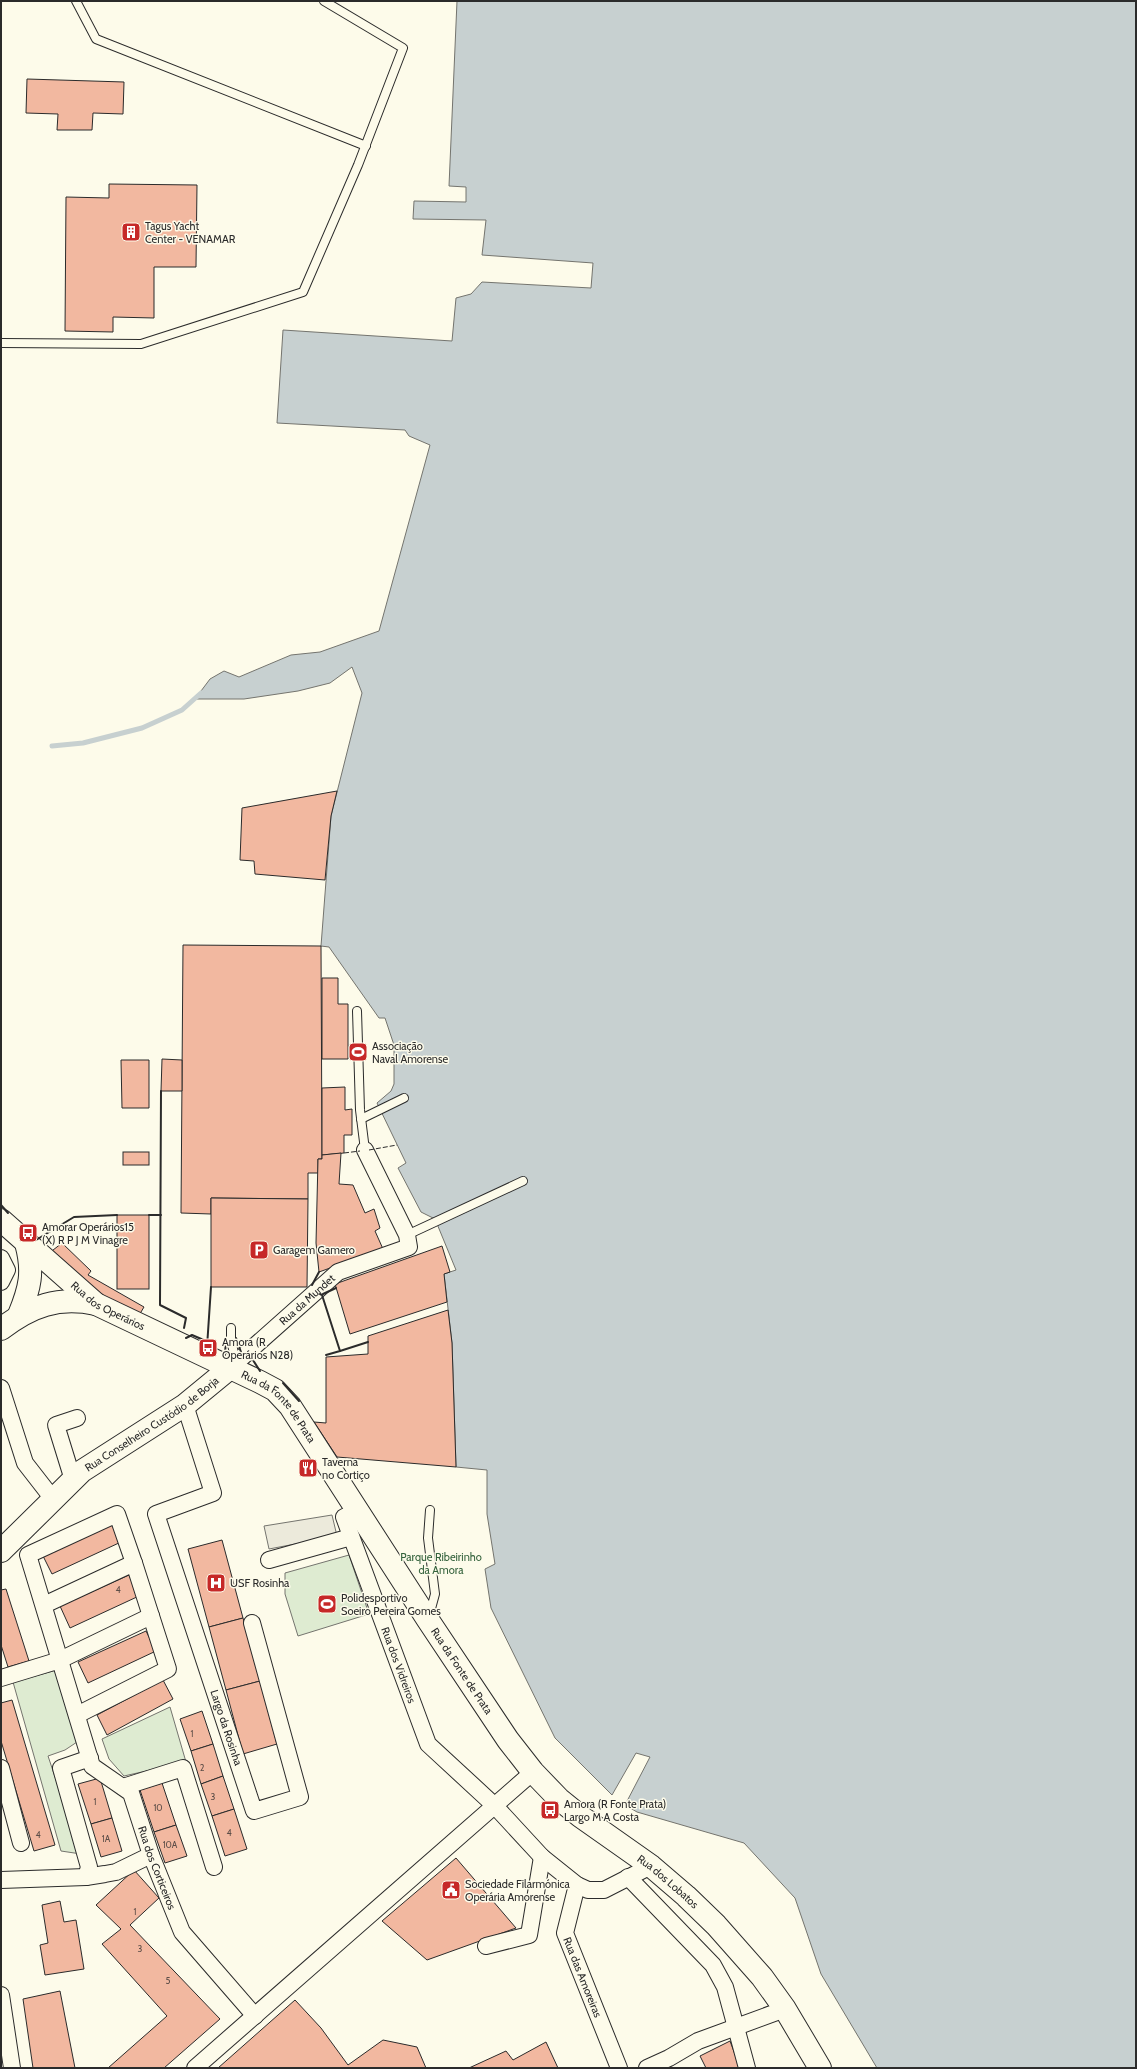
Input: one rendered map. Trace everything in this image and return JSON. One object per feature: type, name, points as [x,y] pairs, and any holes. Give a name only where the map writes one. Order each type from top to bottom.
[{"type":"street","points":[[365,1150],[407,1235]]},
{"type":"street","name":"Rua dos Operários","points":[[1,1220],[96,1304],[233,1365]]},
{"type":"street","name":"Rua da Mundet","points":[[233,1365],[338,1272],[409,1247],[407,1235]]},
{"type":"street","points":[[19,1315],[28,1291],[31,1274],[31,1260],[26,1243]]},
{"type":"street","points":[[1,1258],[7,1270],[1,1282]]},
{"type":"street","points":[[1,1329],[19,1315],[41,1306],[62,1300],[78,1300],[96,1304]]},
{"type":"street","name":"Rua Conselheiro Custódio de Borja","points":[[1,1551],[82,1471],[185,1405],[233,1365]]},
{"type":"street","name":"Rua da Fonte de Prata","points":[[233,1365],[275,1390],[290,1406],[428,1620],[508,1740],[532,1772]]},
{"type":"street","points":[[1,1388],[25,1463],[53,1499]]},
{"type":"street","name":"Largo da Rosinha","points":[[185,1405],[214,1493],[156,1514],[254,1811],[300,1797],[252,1623]]},
{"type":"street","name":"Rua Conselheiro Custódio de Borja","points":[[73,1480],[56,1425],[77,1418]]},
{"type":"street","name":"Rua dos Vidreiros","points":[[359,1511],[344,1517],[428,1744],[494,1805],[542,1857],[577,1885]]},
{"type":"street","name":"Rua dos Corticeiros","points":[[134,1563],[118,1514],[28,1555],[92,1766],[131,1793],[151,1855],[182,1932],[255,2016]]},
{"type":"street","points":[[269,1560],[351,1537]]},
{"type":"street","points":[[44,1606],[134,1563],[168,1669],[77,1715]]},
{"type":"street","points":[[1,1678],[60,1660],[151,1616]]},
{"type":"street","points":[[86,1877],[89,1867],[88,1861],[61,1768],[90,1758]]},
{"type":"street","points":[[123,1787],[183,1768],[214,1867]]},
{"type":"street","points":[[194,2068],[532,1772]]},
{"type":"street","name":"Rua dos Lobatos","points":[[532,1772],[560,1800],[580,1816],[651,1866],[686,1896],[738,1948],[762,1977],[785,2009],[820,2068]]},
{"type":"street","points":[[2,1773],[21,1843]]},
{"type":"street","points":[[1,1880],[86,1877],[116,1872],[151,1855]]},
{"type":"street","points":[[486,1946],[529,1934],[542,1857]]},
{"type":"street","points":[[577,1885],[588,1890],[604,1890],[651,1866]]},
{"type":"street","name":"Rua dos Lobatos","points":[[628,1877],[713,1965],[725,1987],[747,2068]]},
{"type":"street","name":"Rua das Amoreiras","points":[[577,1885],[565,1932],[619,2068]]},
{"type":"street","points":[[1,1996],[12,2068]]},
{"type":"street","points":[[646,2068],[669,2058],[698,2041],[785,2009]]},
{"type":"lane","points":[[76,1],[96,39],[366,146]]},
{"type":"lane","points":[[1,343],[141,344],[303,292],[366,146],[404,48],[324,1]]},
{"type":"lane","points":[[357,1011],[361,1119],[365,1150]]},
{"type":"lane","points":[[361,1119],[404,1098]]},
{"type":"lane","points":[[407,1235],[523,1181]]},
{"type":"lane","points":[[231,1328],[233,1365]]},
{"type":"lane","points":[[428,1620],[435,1594],[428,1538],[430,1510]]},
{"type":"green space","name":"Polidesportivo Soeiro Pereira Gomes","points":[[349,1555],[369,1614],[298,1636],[285,1594],[285,1573]]},
{"type":"green space","points":[[57,1670],[77,1742],[65,1750],[48,1756],[81,1854],[61,1851],[13,1682]]},
{"type":"green space","points":[[170,1707],[186,1762],[124,1776],[109,1759],[102,1739]]},
{"type":"shaded area","points":[[457,1],[1136,1],[1136,2068],[877,2068],[821,1974],[795,1898],[744,1843],[637,1812],[625,1805],[650,1757],[636,1753],[612,1795],[555,1738],[491,1608],[485,1569],[495,1564],[487,1514],[487,1470],[456,1467],[452,1343],[444,1274],[456,1270],[435,1219],[421,1212],[398,1168],[406,1163],[377,1103],[391,1091],[394,1084],[394,1045],[385,1018],[379,1018],[329,947],[321,946],[331,816],[362,693],[352,667],[330,683],[298,691],[244,699],[195,699],[210,679],[224,671],[239,677],[291,655],[320,652],[379,631],[430,445],[409,436],[405,430],[277,423],[283,330],[452,341],[456,298],[471,294],[482,282],[591,288],[593,263],[482,255],[486,220],[413,219],[414,201],[466,202],[466,187],[449,186]]},
{"type":"shaded area","points":[[332,1515],[337,1536],[269,1549],[264,1526]]},
{"type":"building","points":[[27,79],[124,82],[123,114],[93,113],[92,130],[57,130],[58,114],[26,113]]},
{"type":"building","name":"Tagus Yacht Center - VENAMAR","points":[[109,184],[197,185],[196,267],[154,267],[154,318],[113,317],[113,332],[65,331],[66,197],[109,198]]},
{"type":"building","points":[[337,791],[331,816],[325,880],[255,874],[254,861],[240,860],[242,808]]},
{"type":"building","points":[[183,945],[321,946],[322,1159],[318,1159],[318,1173],[308,1173],[308,1199],[211,1198],[211,1214],[181,1213]]},
{"type":"building","points":[[322,978],[338,978],[338,1004],[348,1004],[348,1059],[322,1059]]},
{"type":"building","points":[[162,1059],[182,1060],[182,1091],[161,1091]]},
{"type":"building","points":[[121,1060],[149,1060],[149,1108],[122,1108]]},
{"type":"building","points":[[345,1087],[345,1110],[352,1109],[352,1135],[344,1135],[344,1153],[322,1155],[322,1088]]},
{"type":"building","points":[[123,1152],[149,1152],[149,1165],[123,1165]]},
{"type":"building","points":[[341,1153],[339,1184],[353,1185],[365,1213],[374,1209],[380,1228],[375,1231],[383,1249],[319,1272],[316,1243],[318,1159],[322,1159],[322,1155]]},
{"type":"building","name":"Garagem Gamero","points":[[211,1198],[308,1199],[307,1287],[211,1287]]},
{"type":"building","points":[[117,1215],[149,1215],[149,1289],[117,1289]]},
{"type":"building","points":[[62,1243],[91,1271],[88,1275],[144,1307],[138,1317],[87,1289],[48,1254]]},
{"type":"building","points":[[442,1246],[450,1272],[444,1274],[447,1302],[350,1334],[335,1284]]},
{"type":"building","points":[[448,1310],[452,1343],[456,1467],[337,1457],[314,1422],[326,1423],[326,1357],[368,1354],[368,1336]]},
{"type":"building","points":[[111,1521],[121,1542],[52,1574],[42,1554]]},
{"type":"building","points":[[222,1540],[243,1618],[209,1627],[188,1549]]},
{"type":"building","points":[[129,1575],[139,1596],[70,1628],[60,1606]]},
{"type":"building","points":[[6,1589],[29,1661],[8,1667],[1,1645],[1,1590]]},
{"type":"building","points":[[243,1618],[260,1681],[226,1690],[209,1627]]},
{"type":"building","points":[[146,1631],[156,1651],[88,1683],[78,1662]]},
{"type":"building","points":[[163,1680],[173,1699],[107,1735],[97,1715]]},
{"type":"building","points":[[260,1681],[277,1744],[243,1754],[226,1690]]},
{"type":"building","points":[[12,1700],[55,1845],[34,1851],[1,1741],[1,1703]]},
{"type":"building","points":[[202,1711],[213,1744],[191,1751],[180,1719]]},
{"type":"building","points":[[213,1744],[223,1776],[201,1784],[191,1751]]},
{"type":"building","points":[[223,1776],[234,1809],[212,1816],[201,1784]]},
{"type":"building","points":[[100,1778],[112,1818],[91,1824],[78,1784]]},
{"type":"building","points":[[162,1783],[176,1825],[154,1832],[140,1790]]},
{"type":"building","points":[[234,1809],[247,1849],[225,1856],[212,1816]]},
{"type":"building","points":[[112,1818],[122,1851],[101,1857],[91,1824]]},
{"type":"building","points":[[176,1825],[187,1856],[165,1863],[154,1832]]},
{"type":"building","name":"Sociedade Filarmónica Operária Amorense","points":[[456,1858],[516,1928],[427,1960],[382,1921]]},
{"type":"building","points":[[134,1870],[159,1898],[130,1925],[220,2019],[164,2068],[108,2068],[167,2016],[102,1944],[121,1929],[96,1905]]},
{"type":"building","points":[[60,1901],[64,1922],[76,1920],[84,1969],[45,1975],[40,1945],[48,1943],[42,1905]]},
{"type":"building","points":[[60,1991],[75,2068],[33,2068],[23,1999]]},
{"type":"building","points":[[295,2000],[321,2028],[348,2065],[383,2040],[417,2047],[426,2068],[218,2068]]},
{"type":"building","points":[[730,2041],[740,2068],[706,2068],[700,2056]]},
{"type":"building","points":[[546,2042],[558,2068],[469,2068],[506,2051],[513,2060]]},
{"type":"waterway","points":[[52,746],[83,743],[142,728],[182,710],[201,693]]},
{"type":"fence","points":[[369,1150],[397,1145]]},
{"type":"fence","points":[[344,1153],[360,1151]]},
{"type":"wall","points":[[161,1091],[160,1305],[186,1318],[184,1328]]},
{"type":"wall","points":[[1,1205],[8,1213]]},
{"type":"wall","points":[[36,1240],[74,1217],[117,1215]]},
{"type":"wall","points":[[149,1215],[161,1215]]},
{"type":"wall","points":[[312,1285],[319,1272]]},
{"type":"wall","points":[[207,1347],[211,1287]]},
{"type":"wall","points":[[323,1294],[336,1288]]},
{"type":"wall","points":[[320,1294],[322,1295],[340,1351],[326,1355]]},
{"type":"wall","points":[[186,1338],[192,1335],[206,1341],[206,1343]]},
{"type":"wall","points":[[225,1355],[226,1338]]},
{"type":"wall","points":[[236,1338],[241,1352]]},
{"type":"wall","points":[[340,1351],[368,1342]]},
{"type":"wall","points":[[251,1357],[260,1371]]},
{"type":"wall","points":[[283,1383],[299,1401]]},
{"type":"place","name":"Tagus Yacht Center - VENAMAR","points":[[131,232]]},
{"type":"place","name":"Associação Naval Amorense","points":[[358,1052]]},
{"type":"place","name":"Amorar Operários15 (X) R P J M Vinagre","points":[[28,1233]]},
{"type":"place","name":"Garagem Gamero","points":[[259,1250]]},
{"type":"place","name":"Amora (R Operários N28)","points":[[208,1348]]},
{"type":"place","name":"Taverna no Cortiço","points":[[308,1468]]},
{"type":"place","name":"USF Rosinha","points":[[216,1583]]},
{"type":"place","name":"Polidesportivo Soeiro Pereira Gomes","points":[[327,1604]]},
{"type":"place","name":"Amora (R Fonte Prata) Largo M A Costa","points":[[550,1810]]},
{"type":"place","name":"Sociedade Filarmónica Operária Amorense","points":[[451,1890]]},
{"type":"park label","name":"Parque Ribeirinho da Amora","points":[[441,1563]]}]
